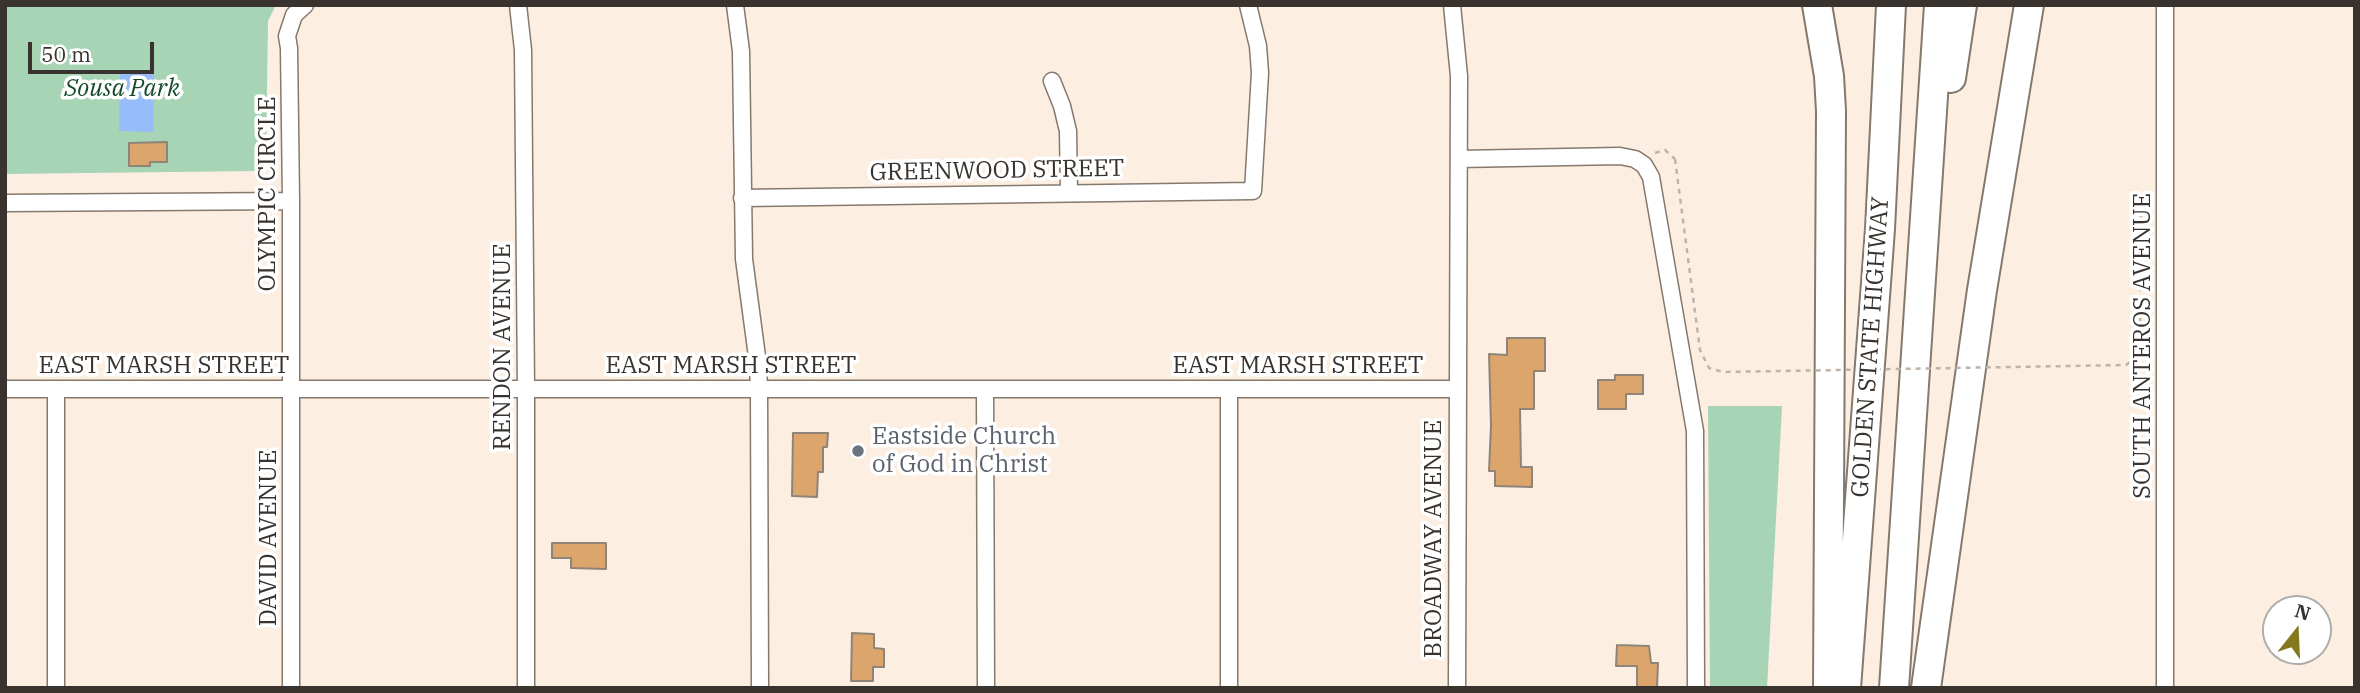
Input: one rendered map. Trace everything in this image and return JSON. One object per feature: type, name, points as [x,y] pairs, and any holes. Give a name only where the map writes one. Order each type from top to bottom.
[{"type":"highway","points":[[1816,5],[1826,52],[1831,111],[1828,688]]},
{"type":"highway","name":"GOLDEN STATE HIGHWAY","points":[[1846,688],[1880,229],[1891,5]]},
{"type":"highway","name":"GOLDEN STATE HIGHWAY","points":[[1894,688],[1939,5]]},
{"type":"highway","points":[[1934,106],[1949,89],[1962,5]]},
{"type":"highway","points":[[1926,688],[1982,290],[2029,5]]},
{"type":"street","name":"OLYMPIC CIRCLE","points":[[292,389],[287,36],[294,15],[305,5]]},
{"type":"street","name":"RENDON AVENUE","points":[[518,5],[523,50],[526,688]]},
{"type":"street","name":"GREENWOOD STREET","points":[[742,198],[1253,191],[1260,73],[1256,36],[1248,5]]},
{"type":"street","name":"BROADWAY AVENUE","points":[[1452,5],[1459,76],[1457,688]]},
{"type":"street","name":"SOUTH ANTEROS AVENUE","points":[[2165,5],[2165,688]]},
{"type":"street","points":[[739,6],[744,259],[759,389],[760,688]]},
{"type":"street","points":[[1052,81],[1068,131],[1069,193]]},
{"type":"street","points":[[1459,159],[1620,156],[1635,159],[1644,165],[1650,177],[1695,431],[1696,688]]},
{"type":"street","points":[[5,203],[291,201]]},
{"type":"street","name":"EAST MARSH STREET","points":[[5,389],[1456,389]]},
{"type":"street","points":[[56,389],[56,688]]},
{"type":"street","name":"DAVID AVENUE","points":[[291,688],[292,389]]},
{"type":"street","points":[[985,389],[986,688]]},
{"type":"street","points":[[1229,389],[1229,688]]},
{"type":"path","points":[[1675,159],[1700,350],[1709,368],[1723,372],[2126,365],[2137,357],[2140,344],[2141,199]]},
{"type":"green space","name":"Sousa Park","points":[[5,5],[276,5],[268,21],[266,156],[255,171],[5,174]]},
{"type":"green space","points":[[1708,406],[1782,406],[1767,688],[1710,688]]},
{"type":"water","points":[[120,70],[154,71],[153,132],[119,131]]},
{"type":"building","points":[[167,142],[167,162],[150,162],[150,166],[129,166],[129,143]]},
{"type":"building","points":[[1507,338],[1545,338],[1545,371],[1534,371],[1534,409],[1520,409],[1521,467],[1532,467],[1532,487],[1495,486],[1495,471],[1489,471],[1489,354],[1507,355]]},
{"type":"building","points":[[1615,375],[1643,375],[1643,394],[1626,394],[1626,409],[1598,409],[1598,380],[1615,380]]},
{"type":"building","points":[[793,433],[828,433],[827,447],[823,447],[823,472],[818,472],[817,497],[792,496]]},
{"type":"building","points":[[552,543],[606,543],[606,569],[571,568],[571,558],[552,558]]},
{"type":"building","points":[[852,633],[874,634],[874,648],[884,649],[884,667],[873,667],[873,681],[851,681]]},
{"type":"building","points":[[1617,645],[1649,646],[1651,663],[1658,663],[1657,688],[1637,688],[1637,666],[1616,666]]},
{"type":"place","name":"Eastside Church of God in Christ","points":[[858,451]]}]
